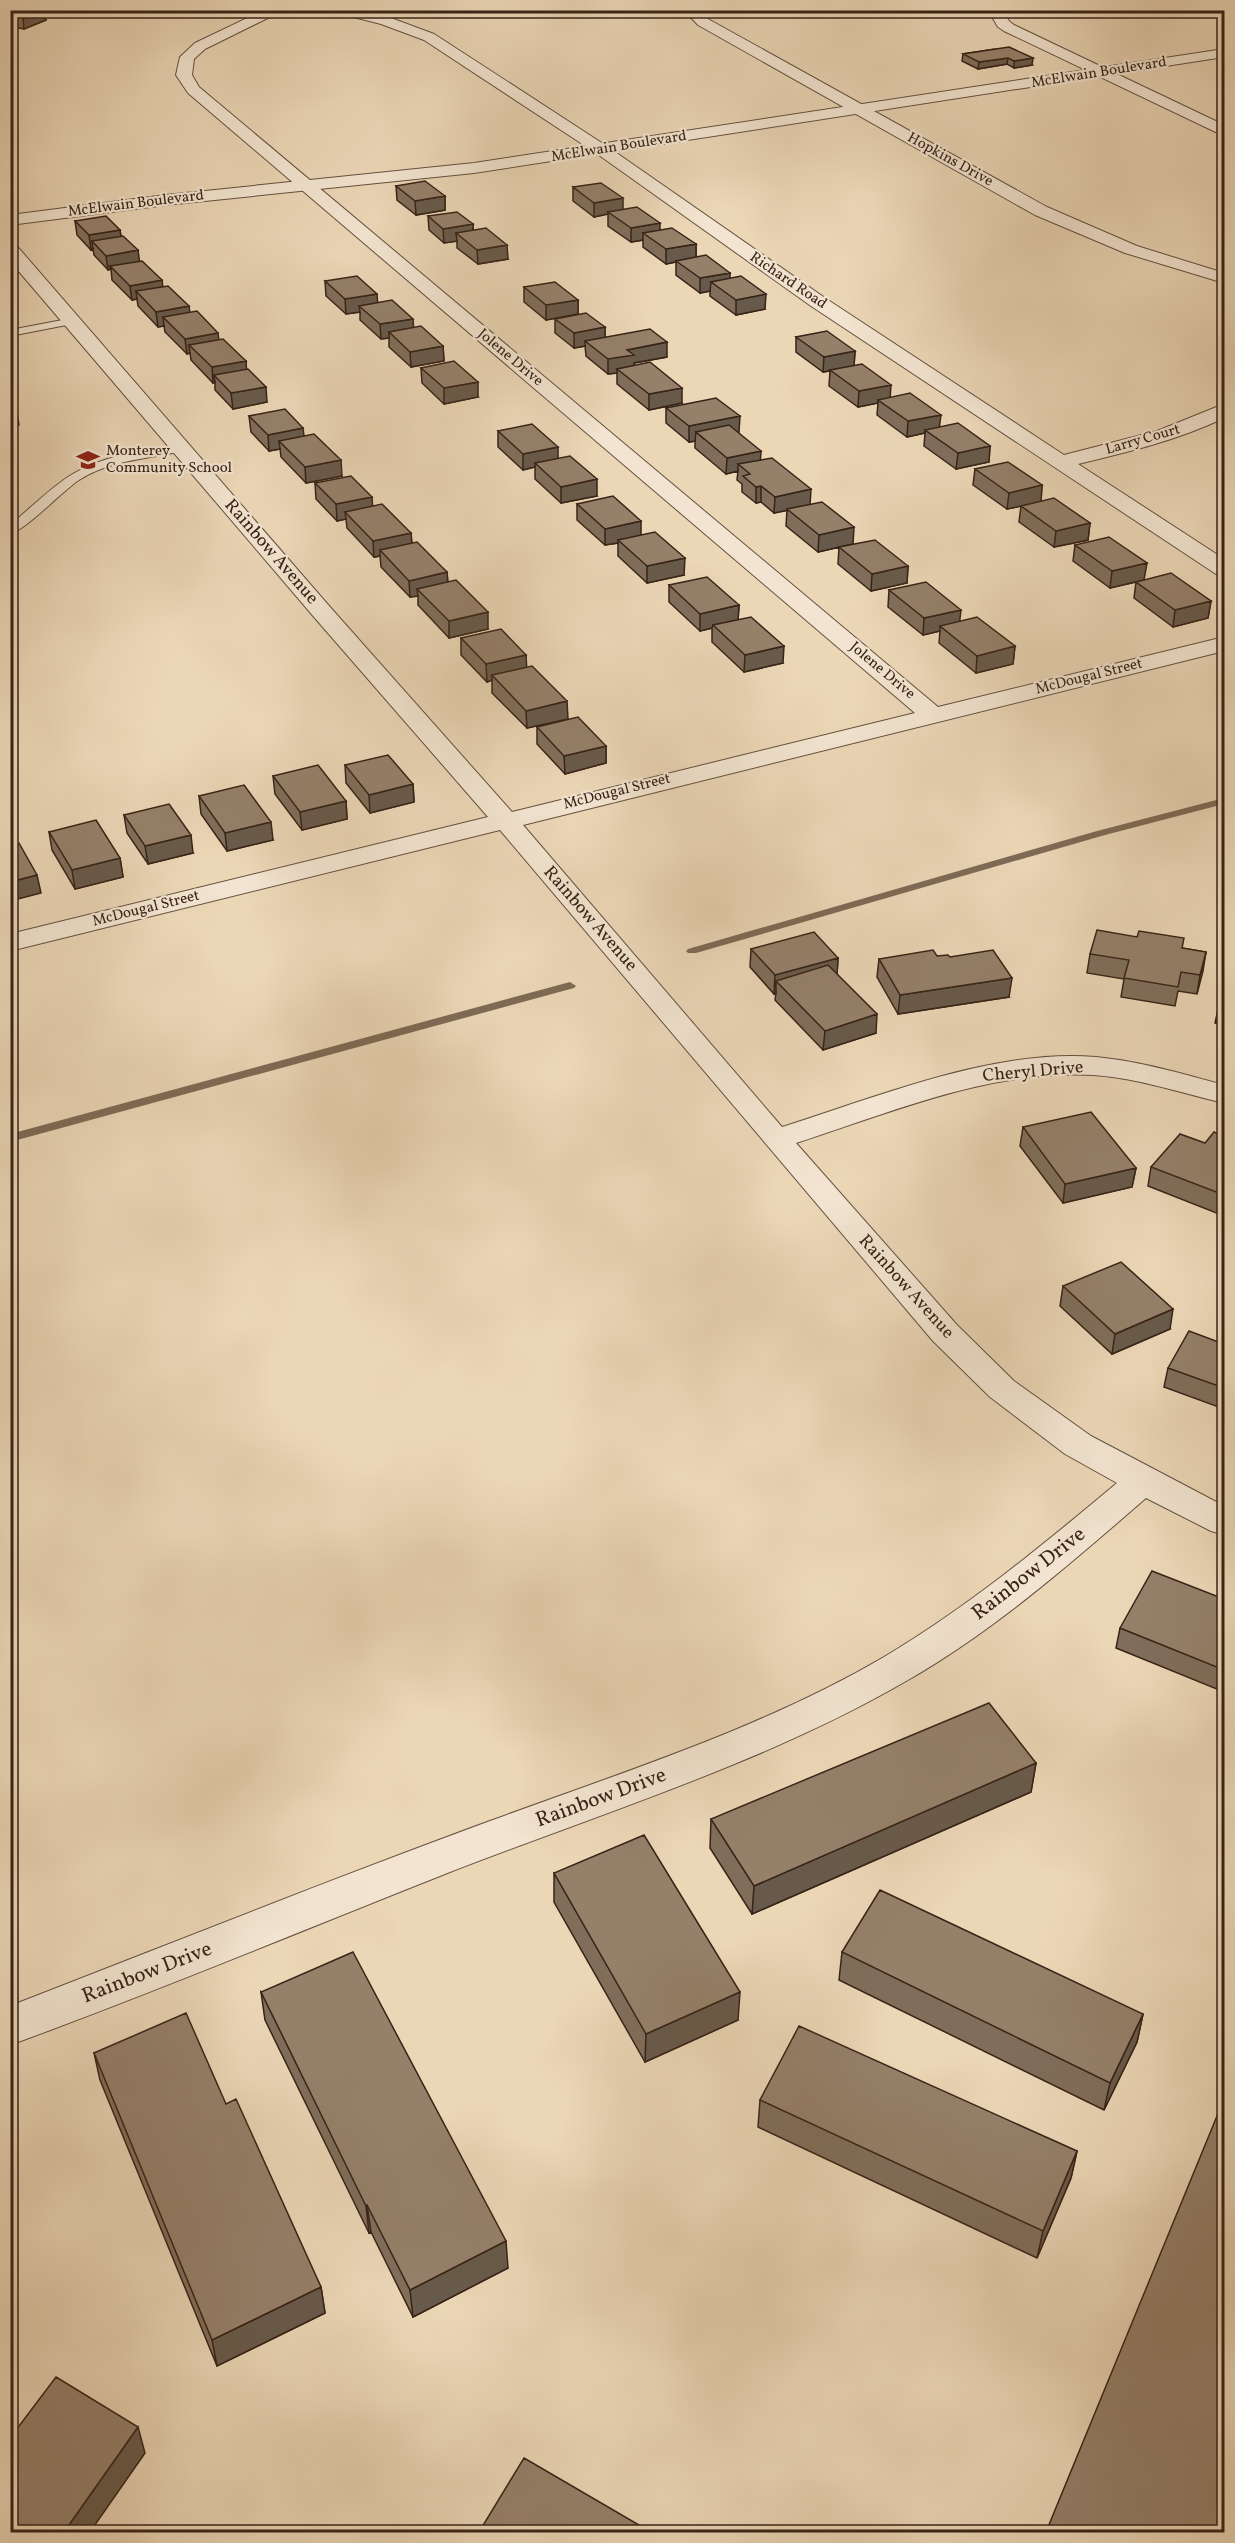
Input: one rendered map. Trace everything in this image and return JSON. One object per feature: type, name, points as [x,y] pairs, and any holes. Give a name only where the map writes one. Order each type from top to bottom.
[{"type":"street","name":"Jolene Drive","points":[[278,10],[200,46],[187,57],[184,75],[193,90],[933,715]]},
{"type":"street","name":"Richard Road","points":[[343,10],[386,21],[429,38],[602,150],[818,302],[1224,569]]},
{"type":"street","name":"Hopkins Drive","points":[[691,10],[703,22],[1041,211],[1071,226],[1159,259],[1224,278]]},
{"type":"street","points":[[995,10],[1003,24],[1009,28],[1224,131]]},
{"type":"street","name":"McElwain Boulevard","points":[[10,220],[474,168],[1224,53]]},
{"type":"street","name":"Rainbow Avenue","points":[[10,249],[505,820],[776,1139],[945,1333],[1002,1389],[1078,1445],[1224,1522]]},
{"type":"street","name":"Larry Court","points":[[1059,462],[1121,448],[1172,433],[1224,410]]},
{"type":"street","name":"McDougal Street","points":[[10,943],[1224,644]]},
{"type":"street","name":"Cheryl Drive","points":[[776,1139],[977,1076],[1031,1068],[1094,1066],[1142,1073],[1224,1094]]},
{"type":"street","name":"Rainbow Drive","points":[[10,2026],[482,1842],[707,1760],[807,1715],[895,1669],[976,1617],[1064,1548],[1143,1481]]},
{"type":"lane","points":[[10,333],[73,321]]},
{"type":"lane","points":[[10,531],[67,484],[86,472],[143,454],[182,448]]},
{"type":"building","points":[[10,10],[38,10],[23,17],[10,15]]},
{"type":"building","points":[[1009,47],[1033,58],[1014,61],[1008,58],[979,62],[963,54]]},
{"type":"building","points":[[425,181],[445,196],[415,201],[396,186]]},
{"type":"building","points":[[601,183],[623,198],[594,203],[573,187]]},
{"type":"building","points":[[637,207],[660,223],[631,228],[608,212]]},
{"type":"building","points":[[457,212],[473,224],[443,229],[428,216]]},
{"type":"building","points":[[106,216],[120,230],[89,235],[75,221]]},
{"type":"building","points":[[486,228],[507,245],[477,250],[456,233]]},
{"type":"building","points":[[672,228],[696,244],[666,249],[643,233]]},
{"type":"building","points":[[123,236],[138,250],[106,256],[92,241]]},
{"type":"building","points":[[706,255],[730,273],[700,278],[676,261]]},
{"type":"building","points":[[142,261],[162,280],[130,286],[110,266]]},
{"type":"building","points":[[357,276],[377,294],[345,299],[325,281]]},
{"type":"building","points":[[741,276],[766,294],[736,300],[711,282]]},
{"type":"building","points":[[555,282],[578,300],[546,305],[524,287]]},
{"type":"building","points":[[168,286],[189,306],[156,312],[136,291]]},
{"type":"building","points":[[392,300],[413,319],[380,324],[359,306]]},
{"type":"building","points":[[197,311],[218,333],[185,339],[163,317]]},
{"type":"building","points":[[586,313],[605,327],[574,333],[555,319]]},
{"type":"building","points":[[421,326],[443,346],[410,352],[389,332]]},
{"type":"building","points":[[650,329],[667,342],[627,350],[634,355],[608,359],[585,341]]},
{"type":"building","points":[[827,331],[855,351],[824,357],[796,337]]},
{"type":"building","points":[[223,339],[246,361],[212,367],[189,345]]},
{"type":"building","points":[[454,361],[478,382],[444,388],[421,368]]},
{"type":"building","points":[[650,362],[682,388],[649,394],[617,369]]},
{"type":"building","points":[[862,364],[891,385],[859,391],[830,370]]},
{"type":"building","points":[[248,369],[266,387],[231,393],[214,375]]},
{"type":"building","points":[[910,393],[941,415],[908,421],[878,400]]},
{"type":"building","points":[[716,398],[740,416],[689,426],[666,408]]},
{"type":"building","points":[[285,409],[303,428],[268,435],[249,416]]},
{"type":"building","points":[[958,423],[990,446],[958,453],[925,430]]},
{"type":"building","points":[[532,424],[558,447],[523,454],[498,431]]},
{"type":"building","points":[[729,425],[761,451],[727,458],[696,432]]},
{"type":"building","points":[[314,434],[341,460],[305,467],[279,441]]},
{"type":"building","points":[[570,456],[597,479],[561,487],[535,463]]},
{"type":"building","points":[[772,458],[811,489],[775,497],[761,486],[756,487],[743,476],[750,474],[738,464]]},
{"type":"building","points":[[1008,462],[1042,485],[1009,493],[975,469]]},
{"type":"building","points":[[351,476],[372,497],[336,504],[315,483]]},
{"type":"building","points":[[613,496],[641,521],[605,529],[577,504]]},
{"type":"building","points":[[1054,498],[1090,523],[1056,531],[1021,506]]},
{"type":"building","points":[[822,502],[854,527],[819,535],[787,509]]},
{"type":"building","points":[[382,504],[411,533],[373,541],[345,512]]},
{"type":"building","points":[[655,532],[685,558],[647,566],[618,540]]},
{"type":"building","points":[[1109,537],[1147,563],[1112,571],[1075,545]]},
{"type":"building","points":[[875,540],[908,566],[872,574],[839,547]]},
{"type":"building","points":[[417,542],[447,572],[409,581],[380,550]]},
{"type":"building","points":[[1171,573],[1211,601],[1175,610],[1136,582]]},
{"type":"building","points":[[707,577],[739,605],[700,614],[669,585]]},
{"type":"building","points":[[456,580],[488,612],[449,621],[417,589]]},
{"type":"building","points":[[926,582],[961,610],[924,618],[889,590]]},
{"type":"building","points":[[751,617],[784,646],[745,655],[713,625]]},
{"type":"building","points":[[977,617],[1015,646],[977,656],[940,626]]},
{"type":"building","points":[[501,629],[526,655],[486,664],[461,638]]},
{"type":"building","points":[[532,666],[567,701],[526,711],[492,675]]},
{"type":"building","points":[[578,717],[606,746],[564,756],[537,727]]},
{"type":"building","points":[[388,755],[413,784],[369,795],[345,765]]},
{"type":"building","points":[[318,765],[346,801],[300,812],[273,776]]},
{"type":"building","points":[[244,785],[271,822],[225,833],[199,796]]},
{"type":"building","points":[[169,804],[191,835],[145,846],[124,815]]},
{"type":"building","points":[[96,820],[120,858],[72,870],[49,832]]},
{"type":"building","points":[[19,843],[37,875],[10,882],[10,845]]},
{"type":"building","points":[[1097,930],[1137,937],[1139,931],[1184,938],[1182,948],[1206,952],[1200,975],[1181,972],[1178,987],[1124,978],[1129,960],[1090,954]]},
{"type":"building","points":[[814,932],[838,958],[775,975],[751,949]]},
{"type":"building","points":[[933,950],[937,956],[948,955],[950,957],[993,950],[1012,978],[900,995],[879,959]]},
{"type":"building","points":[[828,965],[877,1014],[825,1031],[776,981]]},
{"type":"building","points":[[1224,995],[1224,1006],[1219,1005]]},
{"type":"building","points":[[1091,1112],[1136,1168],[1065,1184],[1023,1127]]},
{"type":"building","points":[[1214,1132],[1224,1136],[1224,1195],[1151,1167],[1180,1134],[1205,1143]]},
{"type":"building","points":[[1121,1262],[1173,1309],[1115,1334],[1063,1286]]},
{"type":"building","points":[[1189,1331],[1224,1344],[1224,1388],[1168,1368]]},
{"type":"building","points":[[1152,1571],[1224,1599],[1224,1670],[1120,1628]]},
{"type":"building","points":[[989,1703],[1036,1763],[754,1886],[711,1819]]},
{"type":"building","points":[[644,1835],[740,1992],[646,2034],[554,1873]]},
{"type":"building","points":[[880,1890],[1143,2014],[1110,2083],[842,1952]]},
{"type":"building","points":[[353,1952],[506,2241],[410,2290],[261,1992]]},
{"type":"building","points":[[186,2013],[226,2104],[236,2099],[321,2287],[212,2340],[94,2053]]},
{"type":"building","points":[[799,2026],[1077,2151],[1043,2231],[760,2100]]},
{"type":"building","points":[[1224,2099],[1224,2532],[1046,2532]]},
{"type":"building","points":[[56,2377],[138,2427],[64,2532],[10,2532],[10,2438]]},
{"type":"building","points":[[524,2458],[651,2532],[479,2532]]},
{"type":"waterway","points":[[692,951],[1101,833],[1224,801]]},
{"type":"waterway","points":[[10,1138],[570,986]]},
{"type":"place","name":"Monterey Community School","points":[[88,460]]}]
